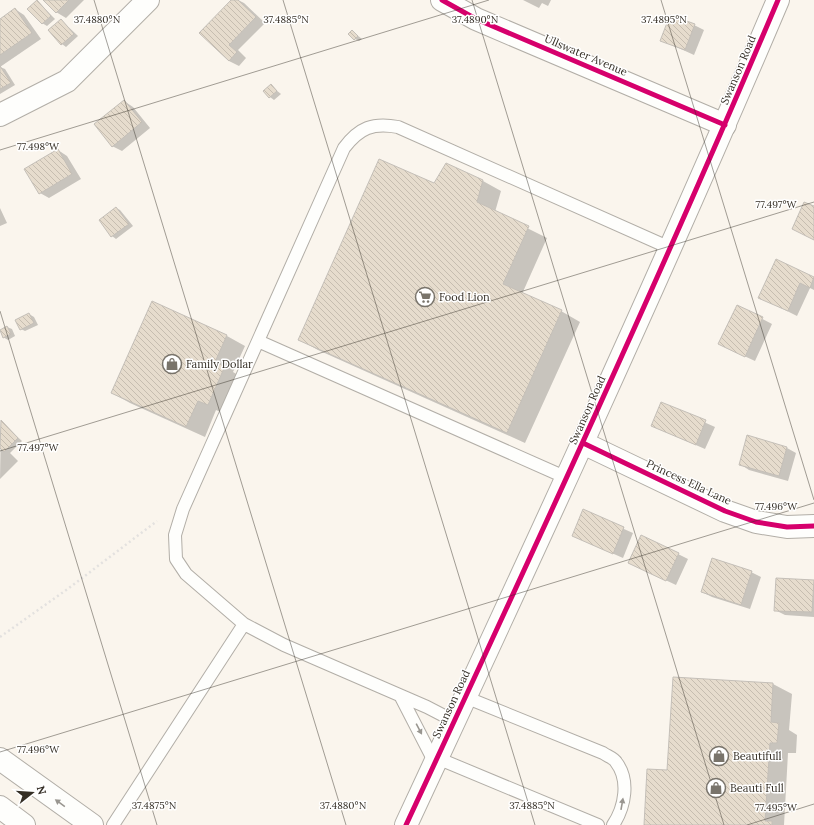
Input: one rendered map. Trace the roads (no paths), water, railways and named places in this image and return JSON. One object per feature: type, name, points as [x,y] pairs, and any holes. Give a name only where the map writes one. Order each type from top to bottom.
[{"type":"street","points":[[0,114],[67,81],[148,0]]},
{"type":"street","name":"Ullswater Avenue","points":[[442,0],[476,19],[725,125]]},
{"type":"street","name":"Swanson Road","points":[[406,825],[583,443],[725,125],[778,0]]},
{"type":"street","name":"Princess Ella Lane","points":[[583,443],[731,514],[756,522],[787,527],[814,526]]},
{"type":"street","points":[[0,759],[92,825]]},
{"type":"street","points":[[0,807],[24,825]]},
{"type":"lane","points":[[454,721],[427,707],[284,645],[244,624],[186,574],[176,559],[174,543],[176,528],[183,509],[344,148],[352,136],[373,126],[385,124],[398,127],[670,248]]},
{"type":"lane","points":[[258,341],[567,478]]},
{"type":"lane","points":[[113,825],[244,624]]},
{"type":"lane","points":[[401,697],[436,760],[598,825]]},
{"type":"lane","points":[[465,697],[603,753],[616,761],[626,781],[620,815],[613,825]]},
{"type":"place","name":"Food Lion","points":[[425,297]]},
{"type":"place","name":"Family Dollar","points":[[172,364]]},
{"type":"place","name":"Beautifull","points":[[719,756]]},
{"type":"place","name":"Beauti Full","points":[[716,788]]}]
